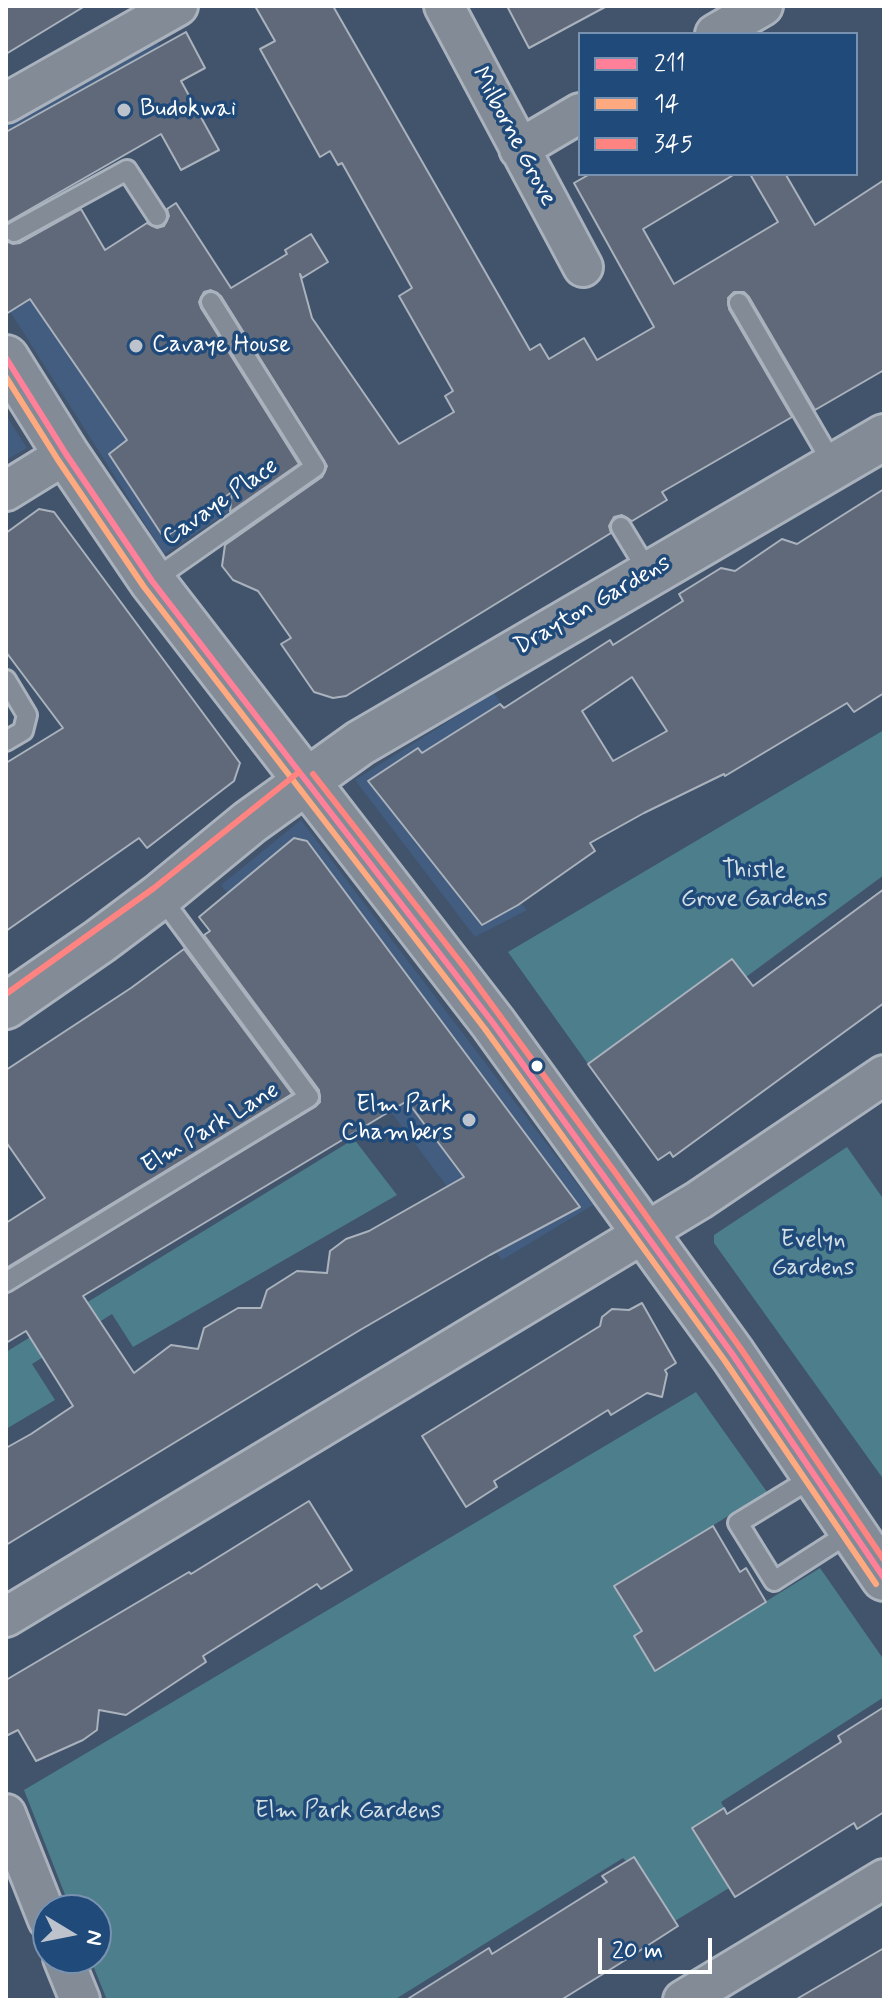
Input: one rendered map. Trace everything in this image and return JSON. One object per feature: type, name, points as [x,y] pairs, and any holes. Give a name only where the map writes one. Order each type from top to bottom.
[{"type":"main road","points":[[6,358],[152,581],[456,973],[733,1355],[884,1578]]},
{"type":"main road","name":"Drayton Gardens","points":[[6,1006],[160,896],[250,822],[360,743],[884,437]]},
{"type":"street","points":[[6,103],[178,6]]},
{"type":"street","name":"Milborne Grove","points":[[444,6],[583,267]]},
{"type":"street","points":[[718,32],[763,6]]},
{"type":"street","points":[[519,149],[578,114]]},
{"type":"street","points":[[6,491],[66,454]]},
{"type":"street","points":[[6,1617],[699,1200],[884,1075]]},
{"type":"street","points":[[6,1814],[38,1894]]},
{"type":"street","points":[[683,2000],[884,1879]]},
{"type":"street","points":[[69,1974],[80,2000]]},
{"type":"lane","points":[[14,232],[127,170],[157,216]]},
{"type":"lane","name":"Cavaye Place","points":[[152,581],[315,467],[211,302]]},
{"type":"lane","points":[[739,303],[834,466]]},
{"type":"lane","points":[[621,527],[649,573]]},
{"type":"lane","points":[[6,680],[27,715],[23,731],[6,741]]},
{"type":"lane","name":"Elm Park Lane","points":[[6,1282],[309,1097],[160,896]]},
{"type":"lane","points":[[815,1476],[738,1523],[774,1581],[852,1531]]},
{"type":"shaded area","points":[[154,36],[199,113],[31,200],[230,511],[164,554],[6,305],[6,119]]},
{"type":"shaded area","points":[[6,415],[27,448],[6,460]]},
{"type":"shaded area","points":[[494,693],[521,736],[432,792],[527,910],[475,937],[355,780]]},
{"type":"shaded area","points":[[301,820],[593,1205],[502,1260],[221,885]]},
{"type":"green space","name":"Thistle Grove Gardens","points":[[884,730],[884,875],[746,977],[732,959],[588,1064],[508,952]]},
{"type":"green space","points":[[354,1139],[397,1195],[133,1347],[112,1314],[32,1364],[55,1400],[6,1429],[6,1352]]},
{"type":"green space","name":"Evelyn Gardens","points":[[847,1147],[884,1200],[884,1480],[714,1243],[714,1235]]},
{"type":"green space","name":"Elm Park Gardens","points":[[696,1392],[767,1492],[615,1586],[642,1631],[634,1637],[655,1670],[820,1568],[884,1660],[884,1697],[721,1802],[724,1808],[693,1828],[729,1888],[675,1921],[634,1857],[626,1861],[623,1858],[394,2000],[107,2000],[96,1974],[112,1974],[112,1894],[65,1894],[24,1790]]},
{"type":"building","points":[[6,6],[85,6],[6,54]]},
{"type":"building","points":[[255,6],[333,6],[530,350],[540,344],[549,359],[584,338],[597,360],[654,327],[574,183],[586,176],[732,176],[643,229],[674,284],[778,222],[751,176],[787,176],[815,225],[884,180],[884,370],[815,410],[749,297],[744,292],[734,292],[728,298],[729,309],[792,417],[662,492],[667,500],[632,521],[622,515],[614,517],[609,526],[611,533],[346,696],[333,698],[314,692],[281,644],[291,638],[258,591],[233,580],[222,566],[225,545],[322,477],[327,466],[221,296],[211,290],[204,292],[199,302],[201,308],[299,464],[230,512],[232,492],[164,538],[109,454],[127,440],[30,299],[6,314],[6,241],[20,243],[81,209],[105,250],[147,223],[157,228],[164,226],[169,216],[167,209],[176,203],[231,288],[287,254],[285,250],[311,234],[328,262],[302,278],[300,274],[312,318],[399,444],[454,412],[445,396],[453,391],[399,296],[412,288],[342,163],[338,165],[330,151],[320,157],[260,49],[275,41]]},
{"type":"building","points":[[507,6],[607,6],[529,48]]},
{"type":"building","points":[[186,32],[205,68],[181,81],[219,150],[181,170],[161,134],[6,223],[6,132]]},
{"type":"building","points":[[884,489],[884,693],[854,712],[847,703],[725,776],[644,813],[590,843],[595,851],[518,905],[482,925],[368,781],[418,748],[422,753],[500,704],[504,708],[610,640],[613,645],[683,601],[679,594],[721,568],[735,571],[782,539],[797,544]],"holes":[[[632,677],[667,731],[613,761],[582,711]]]},
{"type":"building","points":[[39,509],[54,512],[240,763],[234,781],[147,848],[139,838],[6,931],[6,763],[63,728],[6,652],[6,533]]},
{"type":"building","points":[[294,838],[307,841],[580,1207],[360,1330],[6,1545],[6,1448],[73,1406],[26,1331],[6,1343],[6,1294],[320,1102],[319,1090],[204,935],[210,931],[199,917]],"holes":[[[407,1101],[464,1177],[369,1231],[346,1239],[330,1251],[327,1273],[297,1271],[267,1290],[261,1308],[238,1308],[204,1328],[198,1349],[171,1345],[134,1373],[83,1296]]]},
{"type":"building","points":[[884,889],[884,1003],[673,1157],[670,1152],[658,1160],[588,1064],[732,959],[753,986]]},
{"type":"building","points":[[184,949],[292,1094],[6,1268],[6,1223],[45,1198],[6,1142],[6,1070],[131,988]]},
{"type":"building","points":[[642,1303],[676,1363],[665,1370],[667,1374],[662,1397],[647,1393],[611,1415],[608,1410],[494,1481],[497,1487],[466,1507],[422,1436],[600,1326],[602,1317],[612,1309],[629,1310]]},
{"type":"building","points":[[309,1501],[352,1570],[321,1589],[317,1584],[203,1656],[206,1662],[126,1715],[99,1710],[97,1730],[83,1740],[36,1761],[18,1730],[6,1736],[6,1680],[189,1572],[191,1574]]},
{"type":"building","points":[[713,1526],[740,1572],[746,1568],[766,1602],[655,1671],[634,1636],[642,1631],[614,1586]]},
{"type":"building","points":[[884,1707],[884,1812],[857,1829],[854,1823],[735,1897],[692,1828],[724,1808],[727,1814],[841,1742],[838,1736]]},
{"type":"building","points":[[634,1857],[678,1926],[619,1964],[561,2000],[406,2000],[489,1948],[492,1954],[607,1882],[602,1876]]},
{"type":"building","points":[[884,1948],[884,2000],[795,2000],[855,1965]]},
{"type":"transit line","name":"211","points":[[6,358],[152,581],[493,1023],[733,1355],[884,1578]]},
{"type":"transit line","name":"14","points":[[6,377],[144,587],[485,1029],[725,1361],[876,1584]]},
{"type":"transit line","name":"345","points":[[6,994],[154,888],[299,772]]},
{"type":"transit line","name":"345","points":[[313,774],[464,967],[617,1175],[741,1349],[884,1560]]},
{"type":"place","name":"Budokwai","points":[[124,110]]},
{"type":"place","name":"Cavaye House","points":[[136,346]]},
{"type":"place","name":"Elm Park Chambers","points":[[469,1120]]}]
